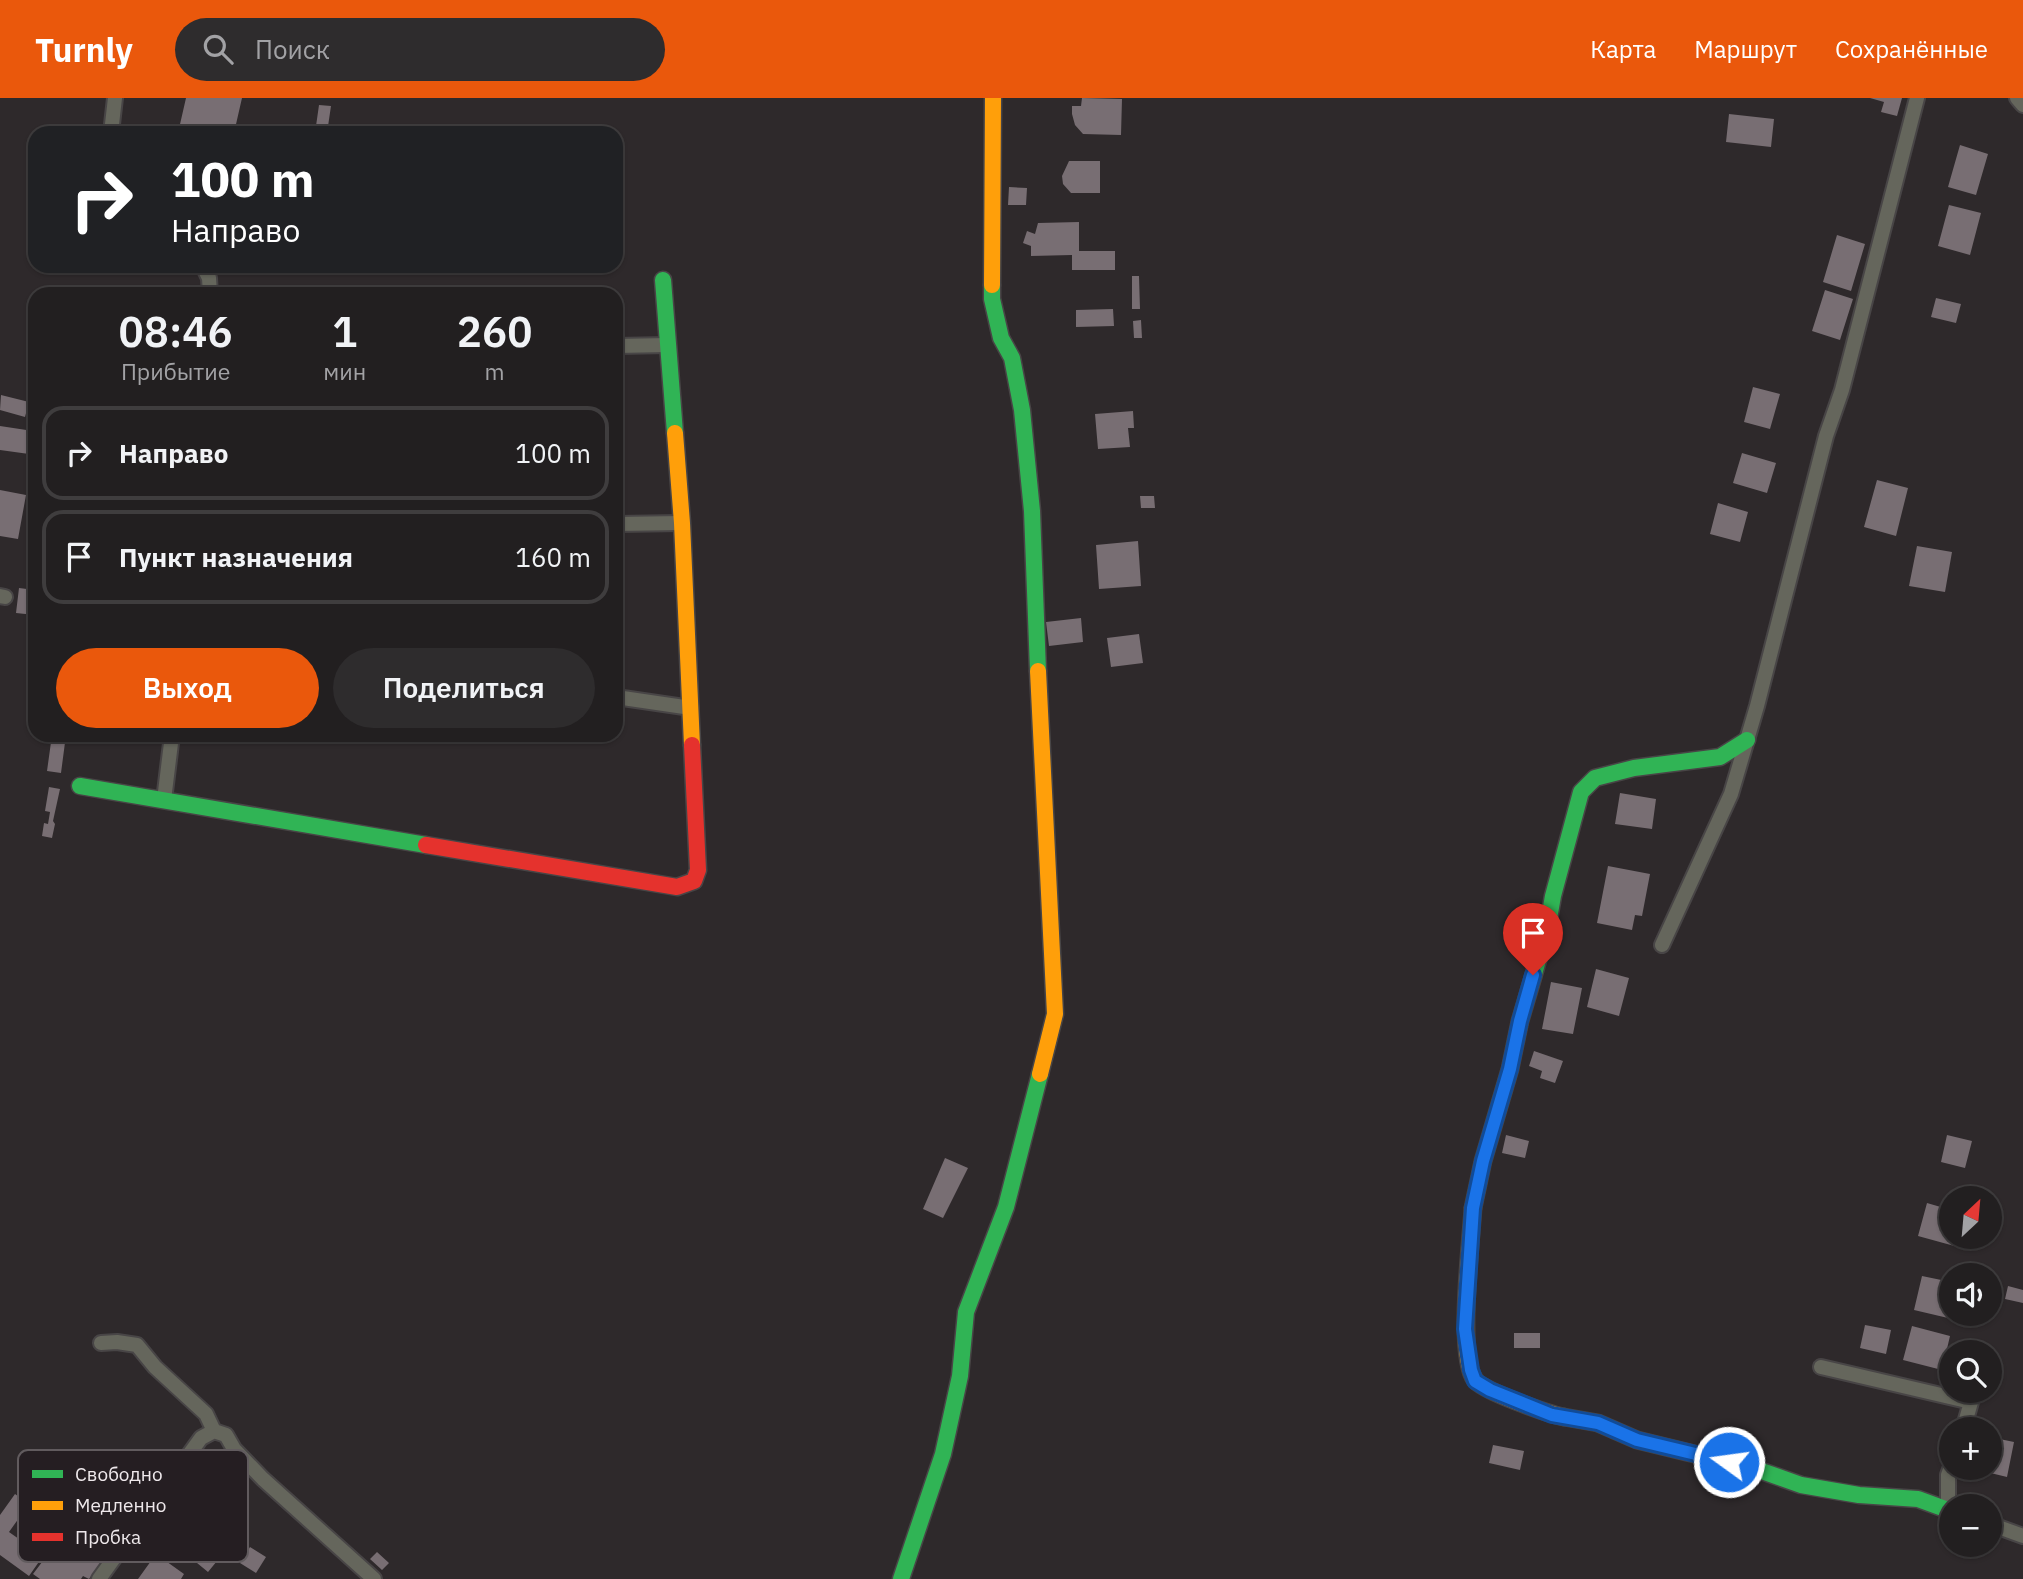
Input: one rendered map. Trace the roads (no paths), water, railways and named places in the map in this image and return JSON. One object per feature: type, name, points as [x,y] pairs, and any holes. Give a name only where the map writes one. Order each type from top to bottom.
[{"type":"street","points":[[112,126],[115,98]]},
{"type":"street","points":[[901,1579],[943,1454],[960,1376],[967,1312],[1006,1207],[1055,1014],[1032,511],[1020,397],[1012,358],[1001,338],[992,299],[993,98]]},
{"type":"street","points":[[1662,945],[1731,794],[1823,449],[1842,390],[1917,98]]},
{"type":"street","points":[[2017,98],[2023,105]]},
{"type":"street","points":[[80,786],[677,887],[694,881],[698,870],[695,851],[682,523],[663,280]]},
{"type":"street","points":[[623,346],[668,345]]},
{"type":"street","points":[[623,524],[682,523]]},
{"type":"street","points":[[623,698],[691,708]]},
{"type":"street","points":[[1747,740],[1720,757],[1634,768],[1595,778],[1581,792],[1553,896],[1547,930],[1483,1161],[1473,1208],[1465,1329],[1471,1370],[1475,1381],[1490,1390],[1552,1415],[1598,1423],[1637,1440],[1756,1469],[1801,1485],[1859,1495],[1918,1499],[1939,1506]]},
{"type":"street","points":[[164,800],[171,742]]},
{"type":"street","points":[[101,1343],[137,1345],[155,1367],[206,1414],[214,1431],[226,1435],[235,1450]]},
{"type":"street","points":[[1821,1367],[1971,1402],[1967,1417]]},
{"type":"street","points":[[192,1450],[201,1438],[214,1431]]},
{"type":"street","points":[[248,1463],[374,1579]]},
{"type":"street","points":[[2002,1528],[2023,1536]]},
{"type":"street","points":[[99,1579],[111,1562]]}]
